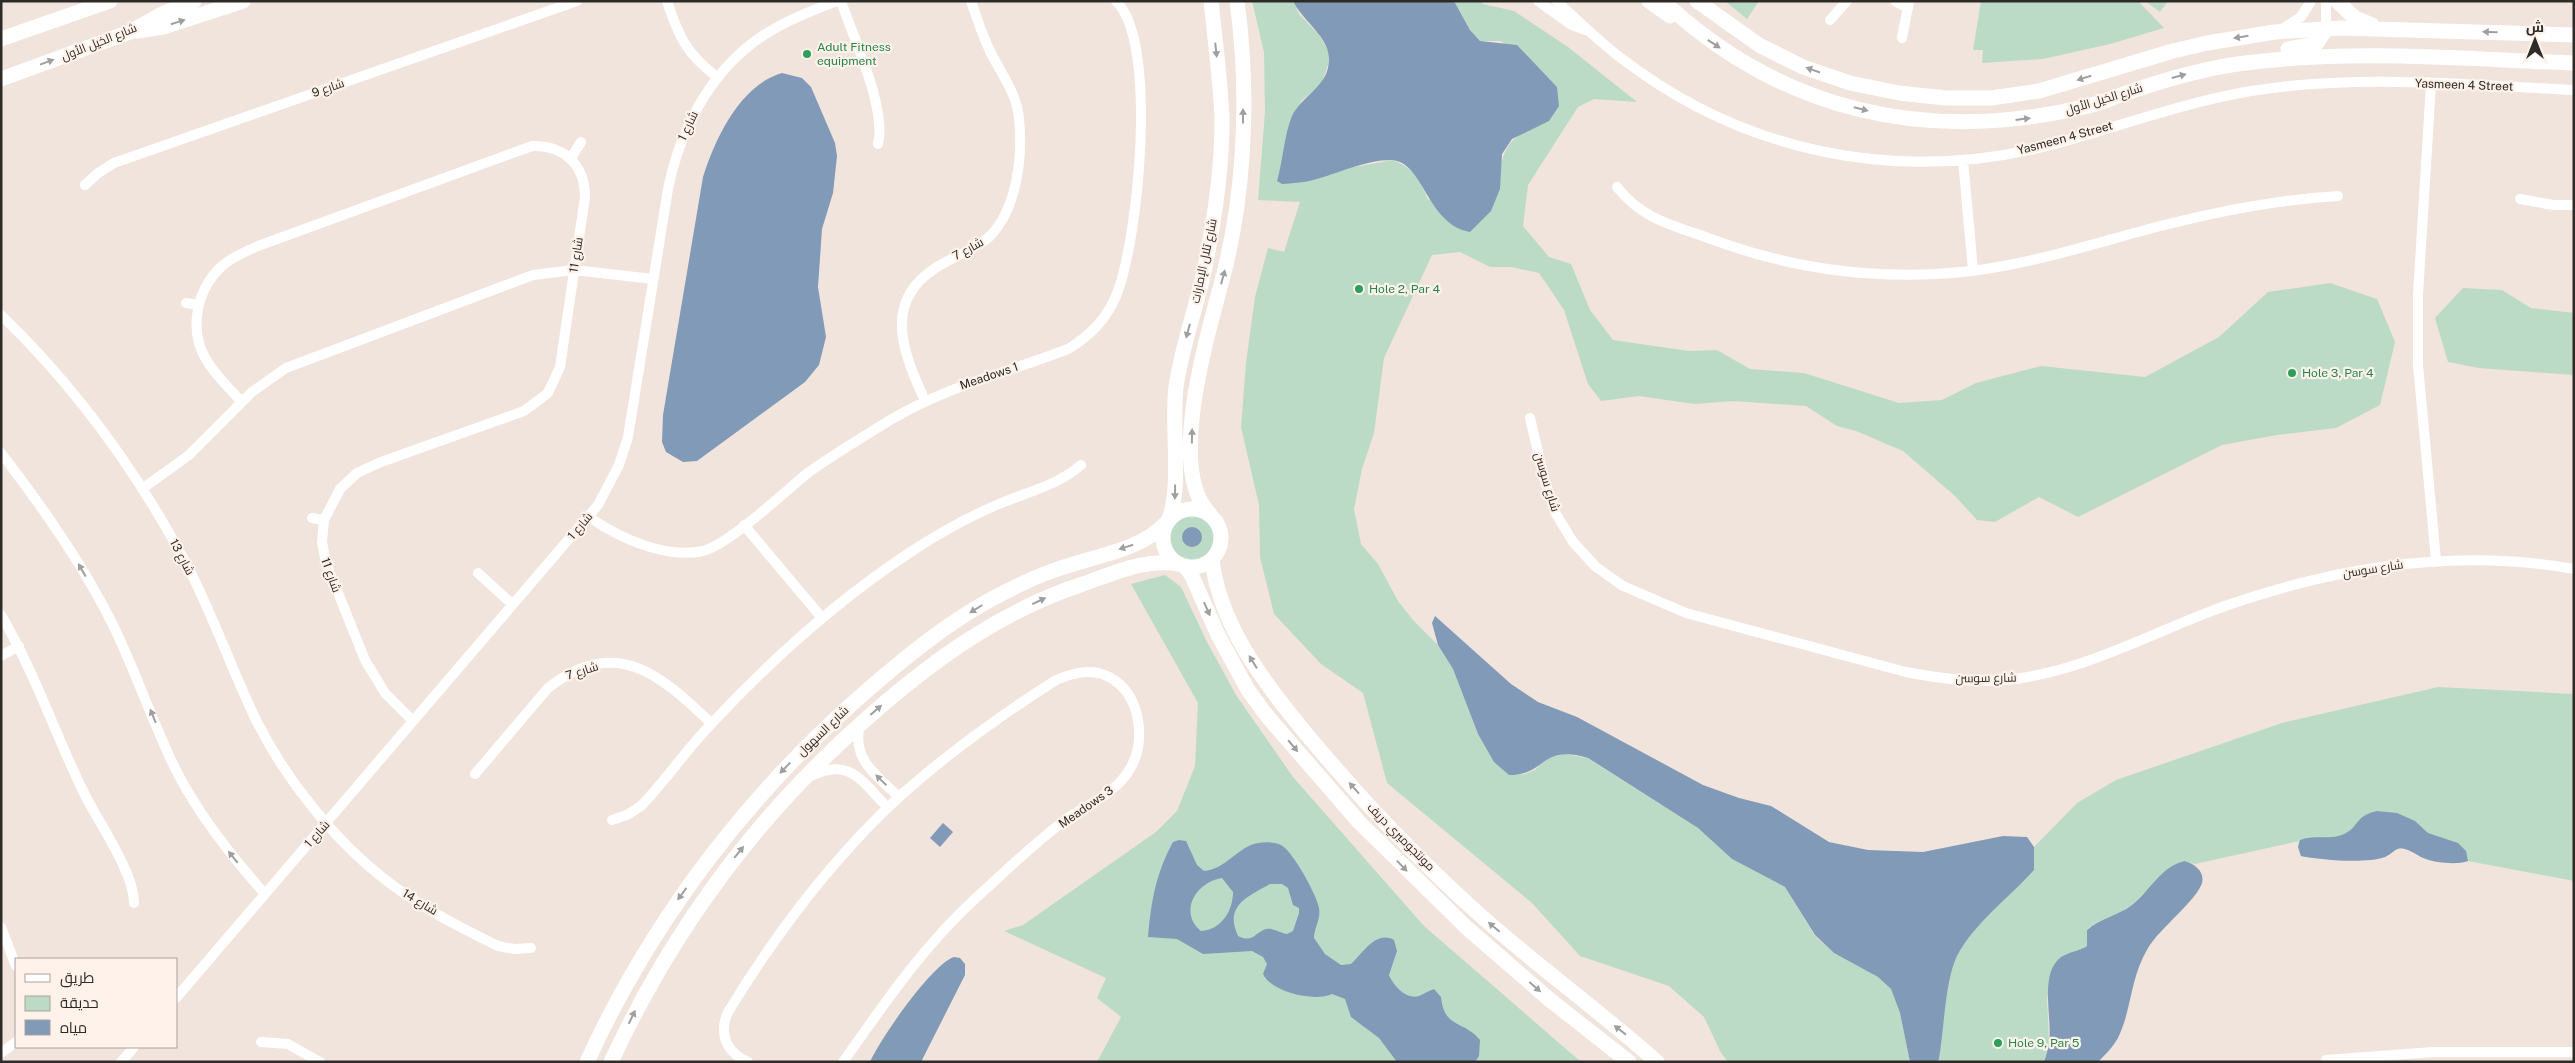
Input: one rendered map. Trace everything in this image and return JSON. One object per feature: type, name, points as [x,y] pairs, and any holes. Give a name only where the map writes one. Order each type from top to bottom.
[{"type":"main road","points":[[1,39],[110,1]]},
{"type":"main road","name":"شارع الخيل الأول","points":[[1,79],[130,32],[160,15],[194,1]]},
{"type":"main road","points":[[130,32],[163,27],[244,1]]},
{"type":"main road","name":"شارع تلال الإمارات","points":[[1168,521],[1174,501],[1173,431],[1176,388],[1183,348],[1206,263],[1220,161],[1220,87],[1211,1]]},
{"type":"main road","name":"شارع تلال الإمارات","points":[[1210,514],[1202,507],[1193,488],[1192,431],[1202,352],[1230,246],[1242,166],[1243,86],[1237,1]]},
{"type":"main road","points":[[1648,1],[1687,24]]},
{"type":"main road","name":"شارع الخيل الأول","points":[[1664,1],[1687,24],[1745,64],[1792,89],[1896,117],[1946,122],[1995,122],[2042,117],[2088,106],[2178,76],[2245,63],[2315,57],[2381,57],[2574,63]]},
{"type":"main road","points":[[2337,1],[2355,18],[2382,29]]},
{"type":"main road","name":"شارع الخيل الأول","points":[[1698,2],[1758,45],[1803,67],[1850,83],[1899,93],[1946,98],[1991,98],[2039,91],[2173,51],[2207,43],[2275,32],[2326,29],[2382,29],[2574,35]]},
{"type":"main road","points":[[2245,63],[2264,51],[2310,47],[2320,40],[2326,29]]},
{"type":"main road","points":[[1188,508],[1196,508],[1210,514],[1220,528],[1221,536],[1217,553],[1212,559],[1199,566],[1182,565],[1167,553],[1164,546],[1162,538],[1168,521],[1174,514],[1188,508]]},
{"type":"main road","name":"شارع السهول","points":[[587,1062],[640,959],[675,905],[718,846],[783,770],[846,709],[911,653],[945,628],[988,601],[1054,570],[1143,542],[1159,531],[1168,521]]},
{"type":"main road","name":"مونتجوميري دريف","points":[[1212,559],[1219,594],[1248,653],[1281,702],[1332,764],[1393,829],[1480,915],[1657,1062]]},
{"type":"main road","name":"شارع السهول","points":[[612,1061],[635,1010],[690,920],[761,825],[801,782],[860,724],[917,676],[956,647],[1023,608],[1058,592],[1142,564],[1161,562],[1182,565]]},
{"type":"main road","name":"مونتجوميري دريف","points":[[1182,565],[1194,582],[1228,656],[1248,690],[1267,716],[1352,814],[1467,928],[1550,1000],[1629,1062]]},
{"type":"main road","points":[[596,1062],[616,1004]]},
{"type":"street","name":"شارع 9","points":[[85,185],[98,172],[114,163],[577,1]]},
{"type":"street","points":[[667,1],[678,34],[688,52],[718,78]]},
{"type":"street","points":[[839,1],[878,108],[881,130],[878,144]]},
{"type":"street","name":"شارع 1","points":[[178,996],[512,604],[589,517],[613,479],[628,437],[674,159],[689,122],[718,78],[743,52],[772,30],[805,13],[839,1]]},
{"type":"street","name":"شارع 7","points":[[925,401],[904,349],[902,320],[906,305],[921,280],[932,269],[979,245],[996,229],[1012,199],[1016,177],[1020,129],[1016,100],[989,50],[971,1]]},
{"type":"street","name":"Meadows 1","points":[[589,517],[614,534],[629,540],[682,552],[694,552],[716,546],[828,459],[925,401],[957,387],[1068,349],[1085,339],[1108,313],[1122,280],[1138,189],[1141,142],[1138,76],[1132,29],[1127,16],[1116,1]]},
{"type":"street","points":[[1538,1],[1570,24],[1586,30]]},
{"type":"street","points":[[1556,1],[1586,30]]},
{"type":"street","points":[[1830,20],[1846,1]]},
{"type":"street","points":[[1895,1],[1908,5],[1902,38]]},
{"type":"street","points":[[2275,32],[2298,21],[2311,1]]},
{"type":"street","points":[[2326,1],[2326,29]]},
{"type":"street","name":"Yasmeen 4 Street","points":[[1586,30],[1658,84],[1696,107],[1750,131],[1807,149],[1866,160],[1925,163],[1963,160],[2041,147],[2166,110],[2252,91],[2339,82],[2574,90]]},
{"type":"street","points":[[2431,84],[2421,224],[2418,356],[2436,560]]},
{"type":"street","points":[[242,402],[212,370],[201,350],[196,328],[199,305],[207,284],[222,266],[241,253],[258,246],[532,146],[553,148],[571,158],[581,142]]},
{"type":"street","name":"شارع 11","points":[[413,721],[385,693],[365,660],[326,563],[322,542],[324,520],[333,499],[357,473],[381,462],[524,411],[541,400],[553,385],[560,367],[585,186],[583,176],[571,158]]},
{"type":"street","points":[[1963,160],[1972,270]]},
{"type":"street","points":[[1617,187],[1628,201],[1643,213],[1743,251],[1788,262],[1834,270],[1880,274],[1926,274],[1972,270],[2046,257],[2197,218],[2250,207],[2338,196]]},
{"type":"street","points":[[2520,199],[2553,205],[2574,205]]},
{"type":"street","points":[[142,489],[188,455],[268,379],[299,362],[533,275],[574,270],[653,279]]},
{"type":"street","points":[[186,303],[199,305]]},
{"type":"street","name":"شارع 13","points":[[1,315],[74,395],[142,489],[193,577],[253,713],[271,748],[288,774],[328,822]]},
{"type":"street","name":"شارع سوسن","points":[[1530,418],[1545,482],[1556,514],[1573,542],[1596,567],[1623,586],[1686,613],[1898,670],[1942,679],[1978,681],[2014,679],[2050,672],[2084,662],[2186,621],[2278,590],[2340,575],[2436,560],[2497,561],[2574,569]]},
{"type":"street","points":[[1,453],[59,533],[110,620],[141,686],[168,754],[190,794],[228,851],[265,894]]},
{"type":"street","points":[[612,820],[627,815],[641,806],[711,723],[822,618],[887,568],[930,539],[976,515],[1057,482],[1080,465]]},
{"type":"street","points":[[312,518],[324,520]]},
{"type":"street","points":[[744,525],[822,618]]},
{"type":"street","points":[[478,573],[512,604]]},
{"type":"street","points":[[1,616],[19,646],[81,787],[129,876],[134,903]]},
{"type":"street","points":[[1,656],[19,646]]},
{"type":"street","name":"شارع 7","points":[[475,774],[548,688],[561,678],[591,666],[623,665],[654,674],[674,689],[711,723]]},
{"type":"street","name":"Meadows 3","points":[[748,1062],[734,1054],[724,1039],[723,1030],[728,1012],[760,961],[797,912],[888,808],[899,797],[992,723],[1056,680],[1072,674],[1089,672],[1106,674],[1117,682],[1133,705],[1139,735],[1137,752],[1131,768],[1121,782],[1068,819],[976,898],[908,972],[843,1062]]},
{"type":"street","points":[[860,724],[857,742],[863,761],[899,797]]},
{"type":"street","points":[[852,772],[863,761]]},
{"type":"street","points":[[801,782],[828,769],[845,769],[852,772],[888,808]]},
{"type":"street","name":"شارع 14","points":[[328,822],[373,870],[426,908],[498,946],[514,949],[531,948]]},
{"type":"street","points":[[1,926],[15,963]]},
{"type":"street","points":[[261,1042],[288,1044],[320,1062]]},
{"type":"street","points":[[1,1052],[15,1043]]},
{"type":"street","points":[[121,1062],[133,1048]]},
{"type":"street","points":[[2326,1060],[2433,1052],[2574,1052]]},
{"type":"green space","points":[[1252,1],[1293,1],[1299,14],[1319,35],[1328,50],[1328,65],[1321,85],[1301,101],[1278,181],[1393,160],[1406,167],[1415,175],[1428,200],[1500,171],[1502,160],[1510,144],[1522,134],[1549,121],[1557,87],[1538,68],[1501,41],[1480,41],[1470,30],[1454,1],[1480,1],[1483,4],[1514,11],[1568,47],[1637,102],[1594,99],[1578,107],[1528,185],[1523,226],[1549,257],[1571,264],[1590,310],[1613,340],[1689,351],[1717,350],[1750,369],[1804,373],[1899,403],[1942,400],[1976,383],[2041,366],[2145,377],[2219,337],[2268,292],[2330,283],[2377,299],[2395,342],[2380,405],[2336,428],[2277,435],[2222,445],[2078,517],[2039,497],[1995,522],[1977,520],[1955,496],[1903,451],[1856,431],[1837,426],[1806,406],[1734,401],[1694,404],[1639,396],[1601,401],[1588,384],[1564,310],[1539,273],[1511,267],[1490,267],[1460,252],[1432,255],[1384,358],[1374,433],[1362,469],[1354,509],[1361,544],[1378,564],[1398,601],[1413,620],[1438,645],[1453,669],[1478,734],[1522,775],[1535,770],[1548,757],[1561,753],[1587,758],[1698,828],[1732,859],[1785,887],[1815,936],[1834,953],[1878,977],[1891,989],[1900,1013],[1910,1062],[1728,1062],[1721,1053],[1704,1017],[1669,986],[1580,956],[1532,903],[1387,783],[1363,693],[1321,664],[1274,614],[1260,557],[1259,505],[1241,427],[1246,363],[1255,297],[1268,248],[1284,252],[1300,202],[1258,200],[1265,112],[1264,52]]},
{"type":"green space","points":[[1725,1],[1759,1],[1747,19]]},
{"type":"green space","points":[[1981,1],[2138,1],[2164,28],[2110,44],[2043,59],[1982,63],[1983,50],[1973,50]]},
{"type":"green space","points":[[2145,1],[2168,1],[2160,12]]},
{"type":"green space","points":[[2463,288],[2502,290],[2531,308],[2574,313],[2574,375],[2479,368],[2448,362],[2435,318]]},
{"type":"green space","points":[[1187,515],[1197,515],[1211,525],[1215,538],[1211,551],[1205,557],[1197,561],[1187,561],[1173,551],[1169,543],[1169,533],[1179,519]]},
{"type":"green space","points":[[1165,575],[1181,587],[1207,642],[1236,695],[1293,777],[1424,926],[1581,1062],[1097,1062],[1121,1017],[1097,998],[1106,978],[1004,931],[1023,925],[1156,832],[1177,811],[1195,766],[1198,703],[1131,584]]},
{"type":"green space","points":[[2438,687],[2574,694],[2574,881],[2468,861],[2443,862],[2426,859],[2406,849],[2397,848],[2385,857],[2360,860],[2312,858],[2301,856],[2298,847],[2299,841],[2195,864],[2185,861],[2132,905],[2087,929],[2087,946],[2078,952],[2065,955],[2047,998],[2049,1042],[2044,1062],[1936,1062],[1939,1058],[1950,979],[1957,956],[1982,921],[2034,870],[2034,847],[2077,803],[2116,780],[2282,723]]},
{"type":"water","points":[[1293,1],[1454,1],[1470,30],[1480,41],[1517,45],[1557,87],[1559,106],[1549,121],[1512,139],[1502,154],[1500,189],[1491,211],[1470,232],[1455,227],[1444,218],[1411,171],[1402,163],[1391,160],[1371,162],[1305,182],[1282,184],[1277,181],[1292,116],[1327,73],[1329,63],[1328,52],[1322,39],[1301,14]]},
{"type":"water","points":[[782,73],[802,78],[811,87],[835,143],[837,156],[833,193],[822,229],[818,287],[826,337],[819,365],[805,382],[697,461],[683,462],[666,452],[662,442],[663,415],[703,177],[714,146],[731,115],[754,89],[767,79]]},
{"type":"water","points":[[1192,527],[1199,530],[1202,537],[1199,544],[1192,547],[1185,544],[1182,537],[1185,530]]},
{"type":"water","points":[[1435,616],[1511,684],[1538,702],[1577,717],[1703,785],[1739,798],[1771,806],[1829,842],[1868,850],[1923,852],[2003,836],[2027,837],[2034,847],[2034,870],[1973,932],[1964,944],[1953,966],[1947,992],[1939,1059],[1936,1062],[1910,1062],[1900,1013],[1891,989],[1878,977],[1834,953],[1815,935],[1785,887],[1732,859],[1698,828],[1588,758],[1560,755],[1552,757],[1522,774],[1509,775],[1494,762],[1478,734],[1453,669],[1438,645],[1432,623]]},
{"type":"water","points":[[2377,811],[2397,813],[2415,821],[2428,833],[2458,843],[2466,851],[2468,861],[2453,863],[2436,862],[2402,848],[2385,857],[2355,861],[2301,856],[2298,847],[2300,840],[2341,835],[2350,830],[2365,815]]},
{"type":"water","points":[[943,823],[953,832],[940,847],[930,838]]},
{"type":"water","points":[[1179,840],[1186,841],[1197,865],[1204,871],[1223,864],[1251,845],[1266,842],[1281,845],[1297,864],[1317,902],[1319,916],[1314,938],[1325,954],[1341,965],[1351,964],[1376,940],[1387,938],[1394,940],[1397,951],[1389,975],[1394,983],[1405,994],[1414,997],[1434,989],[1441,997],[1443,1007],[1450,1019],[1468,1029],[1480,1040],[1479,1056],[1475,1062],[1397,1062],[1379,1038],[1351,1017],[1345,999],[1332,994],[1315,997],[1284,991],[1268,981],[1263,974],[1267,964],[1263,957],[1252,951],[1203,954],[1177,939],[1148,937],[1158,876],[1173,842]],"holes":[[[1222,878],[1233,892],[1231,906],[1220,923],[1208,930],[1201,931],[1194,923],[1191,915],[1193,899],[1205,885]],[[1270,884],[1282,884],[1288,888],[1293,905],[1299,908],[1293,931],[1287,934],[1267,929],[1248,939],[1238,936],[1234,926],[1236,910],[1246,898]]]},
{"type":"water","points":[[2185,861],[2195,866],[2200,872],[2202,883],[2193,898],[2154,940],[2142,959],[2134,982],[2123,1027],[2114,1045],[2098,1062],[2044,1062],[2050,1033],[2049,982],[2051,971],[2056,962],[2065,955],[2087,946],[2087,930],[2132,905],[2162,873]]},
{"type":"water","points":[[954,957],[960,958],[965,964],[965,975],[921,1062],[870,1062],[884,1037],[920,987],[944,963]]},
{"type":"place","name":"Adult Fitness equipment","points":[[807,54]]},
{"type":"place","name":"Hole 2, Par 4","points":[[1359,289]]},
{"type":"place","name":"Hole 3, Par 4","points":[[2292,373]]},
{"type":"place","name":"Hole 9, Par 5","points":[[1998,1043]]}]
